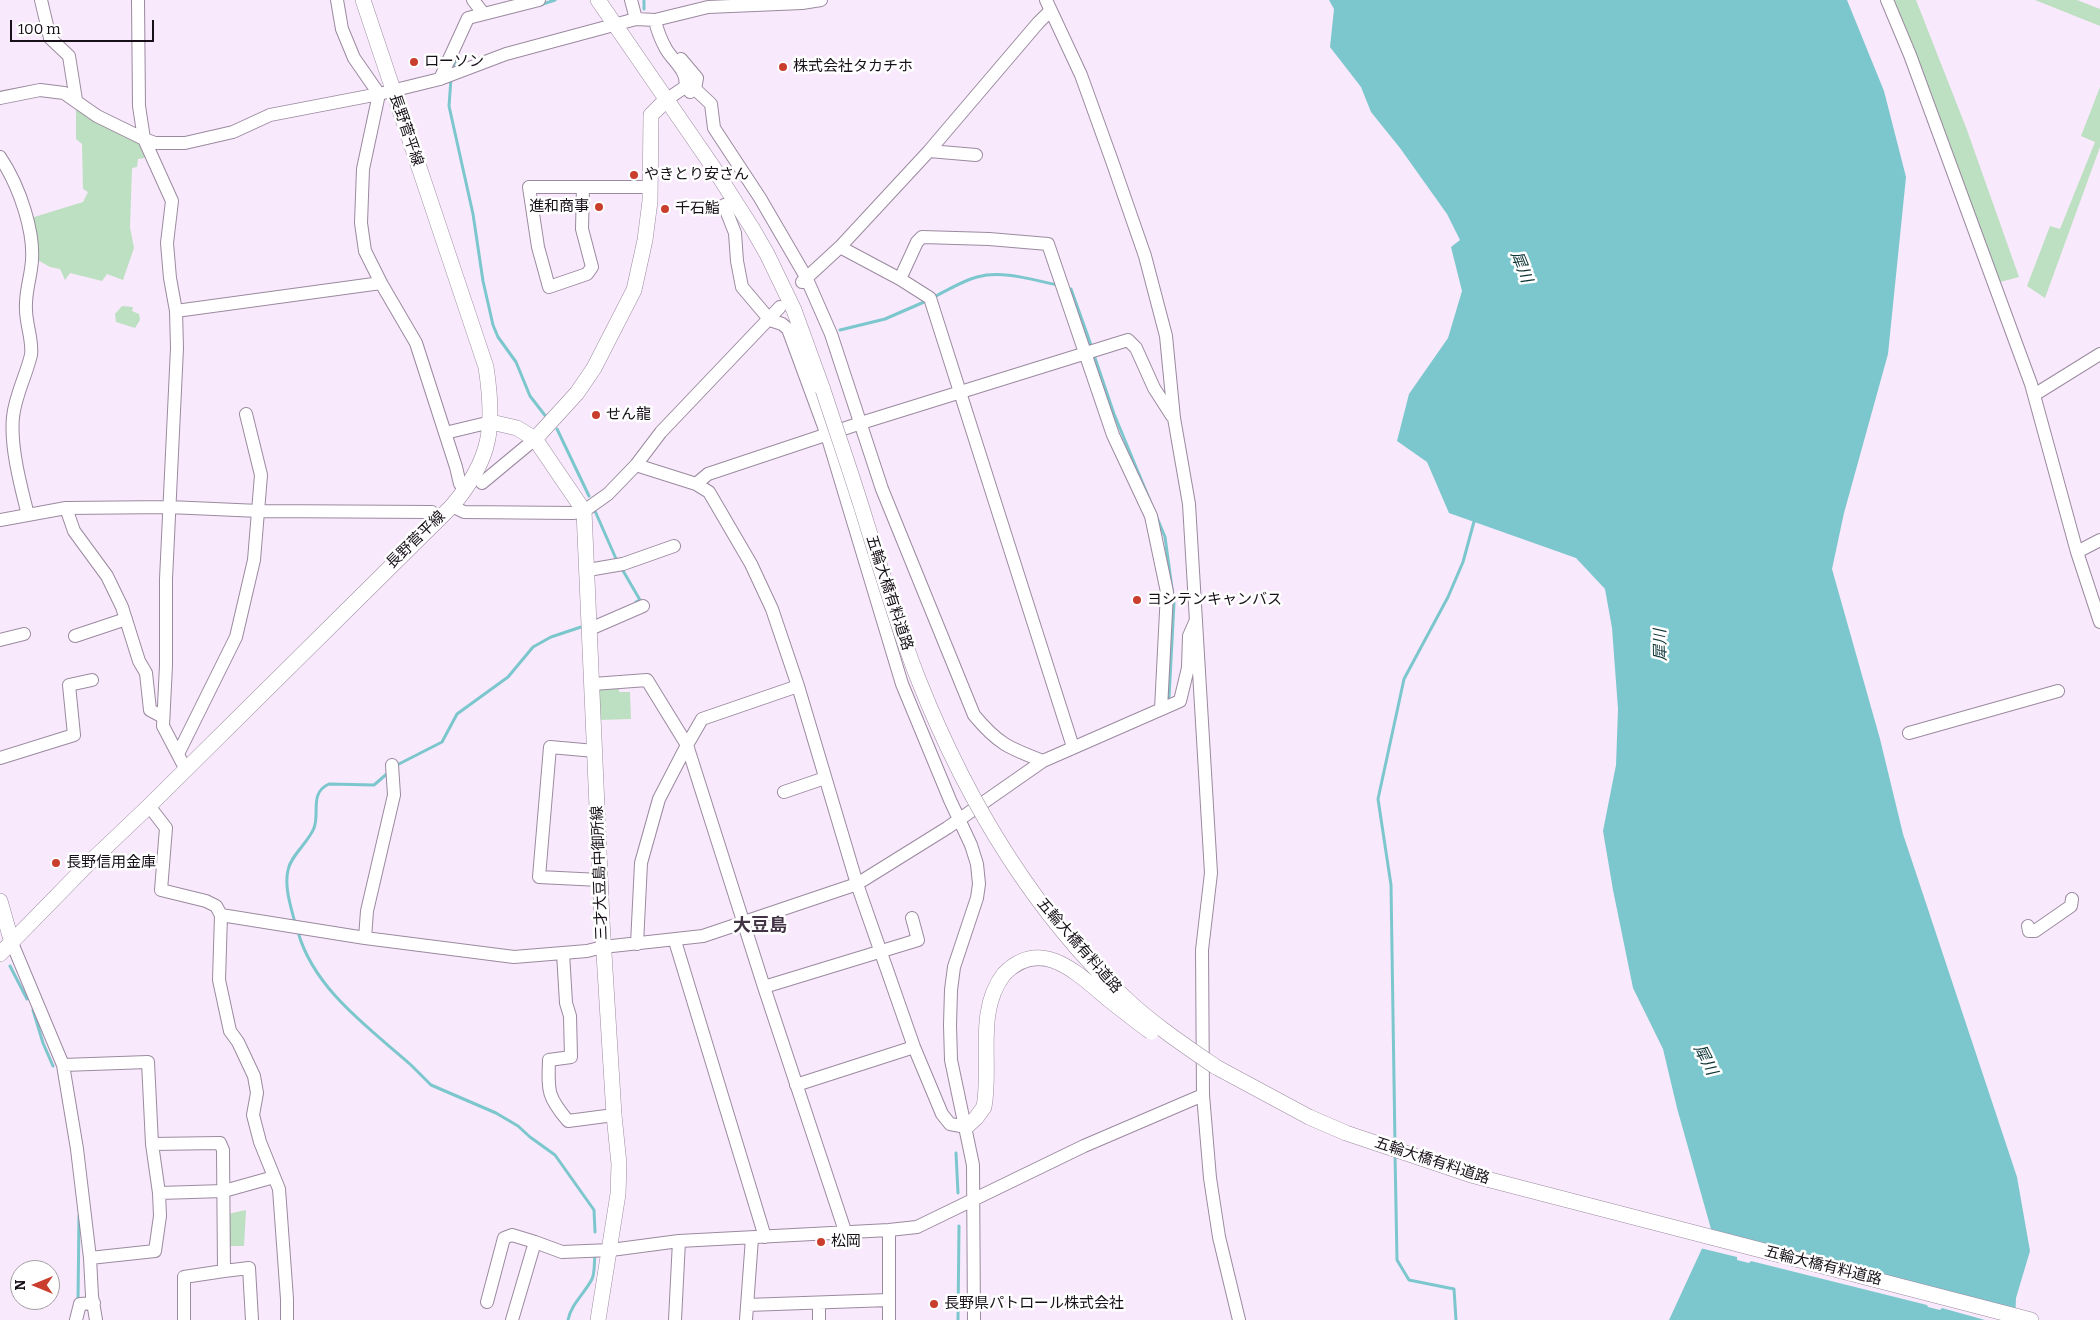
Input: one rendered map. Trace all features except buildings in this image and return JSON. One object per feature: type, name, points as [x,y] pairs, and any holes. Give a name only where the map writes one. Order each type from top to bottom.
[{"type":"main road","name":"長野菅平線","points":[[0,954],[88,864],[452,506],[469,484],[481,463],[488,441],[491,422],[486,367],[386,93],[363,0]]},
{"type":"main road","points":[[535,439],[577,392],[594,368],[608,345],[634,290],[645,240],[650,187],[651,115],[666,100],[598,0]]},
{"type":"main road","name":"五輪大橋有料道路","points":[[666,100],[714,167],[767,254],[794,310],[823,390],[900,631],[954,762],[994,837],[1040,904],[1095,969],[1125,998],[1154,1022],[1216,1067],[1309,1117],[1337,1129],[1471,1175],[2031,1320]]},
{"type":"main road","name":"三才大豆島中御所線","points":[[491,422],[517,428],[535,439],[584,512],[603,947],[618,1179],[610,1250],[598,1320]]},
{"type":"main road","points":[[0,901],[12,943]]},
{"type":"main road","points":[[966,1127],[976,1118],[984,1106],[989,1008],[995,988],[1004,974],[1014,964],[1024,959],[1035,957],[1055,961],[1073,970],[1153,1034],[1216,1067]]},
{"type":"street","points":[[41,0],[50,38],[69,56],[76,100]]},
{"type":"street","points":[[138,0],[139,106],[144,139],[172,201],[168,243],[170,278],[176,312],[177,348],[169,507],[163,717],[164,726],[186,768]]},
{"type":"street","points":[[337,0],[342,29],[354,58],[386,93]]},
{"type":"street","points":[[473,0],[483,13]]},
{"type":"street","points":[[447,77],[468,18],[539,0]]},
{"type":"street","points":[[630,0],[636,19]]},
{"type":"street","points":[[0,98],[40,90],[64,92],[97,116],[144,139],[155,143],[171,143],[209,138],[233,132],[270,115],[386,93],[447,77],[506,54],[636,19],[655,20],[708,7],[802,3],[821,0]]},
{"type":"street","points":[[1888,0],[2003,305],[2034,396],[2077,552],[2100,622]]},
{"type":"street","points":[[804,280],[840,247],[929,151],[1038,22],[1048,6]]},
{"type":"street","points":[[1048,6],[1081,75],[1145,256],[1166,336],[1174,418],[1189,504],[1211,873],[1202,950],[1203,1095],[1210,1178],[1219,1237],[1239,1320]]},
{"type":"street","points":[[655,20],[663,42],[684,74],[686,83],[682,90],[666,100]]},
{"type":"street","points":[[663,42],[697,78],[695,88],[681,96],[666,100]]},
{"type":"street","points":[[695,88],[711,104],[714,128],[760,198],[831,334],[882,489],[974,715],[991,736],[1010,748],[1043,761]]},
{"type":"street","points":[[386,93],[363,169],[361,223],[365,251],[381,284],[416,343],[446,433],[460,484]]},
{"type":"street","points":[[929,151],[976,155]]},
{"type":"street","points":[[0,157],[7,167],[27,215],[32,248],[26,311],[31,353],[13,418],[19,480],[28,515]]},
{"type":"street","points":[[583,187],[582,228],[592,267],[587,274],[550,287],[538,247],[529,187],[583,187],[650,187]]},
{"type":"street","points":[[724,205],[735,233],[742,287],[770,320],[782,324],[788,330],[827,435],[902,684],[971,845],[977,864],[979,884],[977,898],[954,967],[951,990],[951,1060],[973,1165],[975,1200],[974,1320]]},
{"type":"street","points":[[900,279],[917,242],[922,237],[989,238],[1048,244],[1114,435],[1151,516],[1157,540],[1167,592],[1162,709]]},
{"type":"street","points":[[840,247],[900,279],[930,298],[1073,747]]},
{"type":"street","points":[[176,312],[381,284]]},
{"type":"street","points":[[452,506],[464,512],[584,512],[608,494],[636,466],[661,432],[770,320],[780,307]]},
{"type":"street","points":[[696,484],[708,474],[1128,340],[1136,348],[1154,388],[1174,418]]},
{"type":"street","points":[[2034,396],[2100,354]]},
{"type":"street","points":[[178,754],[236,637],[254,560],[261,475],[246,414]]},
{"type":"street","points":[[446,433],[491,422]]},
{"type":"street","points":[[482,483],[535,439]]},
{"type":"street","points":[[636,466],[696,484],[710,492],[751,564],[772,609],[798,686],[857,884],[914,1047],[942,1114],[950,1124],[966,1127]]},
{"type":"street","points":[[0,520],[66,508],[169,507],[259,511],[432,512],[439,518]]},
{"type":"street","points":[[66,508],[74,531],[107,576],[126,620],[139,661],[146,673],[150,710],[163,717]]},
{"type":"street","points":[[2077,552],[2100,540]]},
{"type":"street","points":[[588,570],[620,565],[674,546]]},
{"type":"street","points":[[590,630],[643,606]]},
{"type":"street","points":[[221,915],[365,938],[514,956],[562,953],[603,947],[675,941],[703,936],[857,884],[959,819],[1043,761],[1180,701],[1188,668],[1189,636],[1197,617]]},
{"type":"street","points":[[74,636],[126,620]]},
{"type":"street","points":[[0,640],[24,634]]},
{"type":"street","points":[[0,758],[74,734],[69,685],[92,680]]},
{"type":"street","points":[[593,684],[647,680],[687,745],[745,922],[764,987],[845,1231]]},
{"type":"street","points":[[638,944],[641,863],[659,799],[702,719],[798,686]]},
{"type":"street","points":[[1909,733],[2058,691]]},
{"type":"street","points":[[595,751],[550,747],[539,877],[600,880]]},
{"type":"street","points":[[365,938],[367,911],[394,795],[392,769]]},
{"type":"street","points":[[784,792],[825,778]]},
{"type":"street","points":[[149,806],[166,828],[161,890],[206,901],[216,906],[221,915],[219,980],[230,1031],[238,1042],[254,1076],[257,1093],[254,1115],[260,1142],[274,1177],[281,1202],[287,1320]]},
{"type":"street","points":[[2028,926],[2029,931],[2036,931],[2071,906],[2072,899]]},
{"type":"street","points":[[764,987],[918,940],[912,918]]},
{"type":"street","points":[[675,941],[765,1237]]},
{"type":"street","points":[[12,943],[63,1065],[77,1149],[96,1320]]},
{"type":"street","points":[[562,953],[566,1003],[570,1016],[570,1057],[549,1060],[549,1094],[554,1105],[568,1121],[614,1114]]},
{"type":"street","points":[[796,1085],[914,1047]]},
{"type":"street","points":[[63,1065],[148,1062],[152,1144],[160,1216],[155,1251],[90,1258]]},
{"type":"street","points":[[487,1302],[504,1238],[512,1235],[562,1252],[610,1250],[679,1241],[917,1227],[1084,1146],[1203,1095]]},
{"type":"street","points":[[152,1144],[220,1143],[223,1150],[224,1271]]},
{"type":"street","points":[[159,1194],[224,1191],[274,1177]]},
{"type":"street","points":[[888,1230],[889,1320]]},
{"type":"street","points":[[746,1320],[752,1238]]},
{"type":"street","points":[[676,1320],[679,1241]]},
{"type":"street","points":[[512,1320],[535,1242]]},
{"type":"street","points":[[184,1320],[184,1278],[249,1268],[252,1320]]},
{"type":"street","points":[[747,1306],[889,1300]]},
{"type":"street","points":[[76,1320],[80,1304],[94,1303]]},
{"type":"street","points":[[819,1303],[819,1320]]},
{"type":"green space","points":[[1894,0],[1916,0],[1967,130],[2019,277],[2000,282]]},
{"type":"green space","points":[[2035,0],[2077,0],[2100,9],[2100,26]]},
{"type":"green space","points":[[2100,87],[2100,147],[2045,298],[2027,286],[2050,226],[2060,229],[2095,142],[2081,136]]},
{"type":"green space","points":[[76,108],[138,140],[145,158],[138,159],[137,167],[132,168],[130,227],[134,248],[123,280],[107,274],[102,281],[70,273],[65,280],[60,269],[50,267],[36,259],[31,218],[83,202],[88,192],[83,189],[82,144],[76,139]]},
{"type":"green space","points":[[122,306],[133,307],[132,311],[139,314],[140,320],[135,328],[116,322],[115,314]]},
{"type":"green space","points":[[619,686],[619,692],[630,692],[631,719],[598,720],[597,691],[600,687]]},
{"type":"green space","points":[[246,1210],[244,1246],[228,1246],[228,1214]]},
{"type":"water","name":"犀川","points":[[1329,0],[1847,0],[1884,91],[1906,177],[1888,354],[1844,513],[1832,569],[1880,739],[1903,834],[2017,1177],[2030,1251],[2016,1298],[2015,1320],[1669,1320],[1711,1229],[1677,1108],[1663,1049],[1633,988],[1603,831],[1616,765],[1618,709],[1612,628],[1605,589],[1576,558],[1449,513],[1427,462],[1397,441],[1409,394],[1448,338],[1462,291],[1451,247],[1460,240],[1447,214],[1400,148],[1371,112],[1361,87],[1330,47],[1334,9]]},
{"type":"pier","points":[[1707,1232],[2017,1320],[1985,1320],[1751,1261],[1749,1263],[1737,1260],[1737,1257],[1700,1248]]},
{"type":"waterway","points":[[540,5],[555,0]]},
{"type":"waterway","points":[[644,0],[644,9]]},
{"type":"waterway","points":[[452,70],[458,55]]},
{"type":"waterway","points":[[451,79],[449,106],[473,214],[483,281],[493,325],[498,337],[516,362],[530,396],[547,418]]},
{"type":"waterway","points":[[934,297],[966,281],[987,275],[1018,276],[1058,285]]},
{"type":"waterway","points":[[1071,289],[1091,345]]},
{"type":"waterway","points":[[840,330],[885,319],[924,302]]},
{"type":"waterway","points":[[1095,358],[1114,414],[1165,537],[1174,603],[1169,698]]},
{"type":"waterway","points":[[557,429],[589,496]]},
{"type":"waterway","points":[[595,511],[617,561]]},
{"type":"waterway","points":[[1395,1145],[1391,885],[1378,799],[1404,679],[1448,597],[1463,562],[1475,518]]},
{"type":"waterway","points":[[622,569],[640,600],[636,602]]},
{"type":"waterway","points":[[395,766],[442,742],[457,714],[508,677],[533,647],[551,637],[581,627]]},
{"type":"waterway","points":[[295,923],[287,890],[288,870],[292,859],[314,828],[319,793],[329,784],[374,785],[389,772]]},
{"type":"waterway","points":[[298,932],[306,953],[329,989],[344,1006],[431,1085],[496,1113],[518,1126],[555,1155],[594,1210],[595,1232]]},
{"type":"waterway","points":[[10,966],[27,999]]},
{"type":"waterway","points":[[33,1010],[43,1043],[53,1066]]},
{"type":"waterway","points":[[956,1153],[958,1193]]},
{"type":"waterway","points":[[1395,1154],[1397,1260],[1409,1280],[1454,1289],[1456,1320]]},
{"type":"waterway","points":[[78,1302],[79,1216]]},
{"type":"waterway","points":[[958,1320],[959,1226]]},
{"type":"waterway","points":[[568,1320],[572,1309],[592,1279],[595,1255]]},
{"type":"place","name":"ローソン","points":[[414,62]]},
{"type":"place","name":"株式会社タカチホ","points":[[783,67]]},
{"type":"place","name":"やきとり安さん","points":[[634,175]]},
{"type":"place","name":"進和商事","points":[[599,207]]},
{"type":"place","name":"千石鮨","points":[[665,209]]},
{"type":"place","name":"せん龍","points":[[596,415]]},
{"type":"place","name":"ヨシテンキャンバス","points":[[1137,600]]},
{"type":"place","name":"長野信用金庫","points":[[56,863]]},
{"type":"place","name":"松岡","points":[[821,1242]]},
{"type":"place","name":"長野県パトロール株式会社","points":[[934,1304]]},
{"type":"district","name":"大豆島","points":[[760,926]]}]
